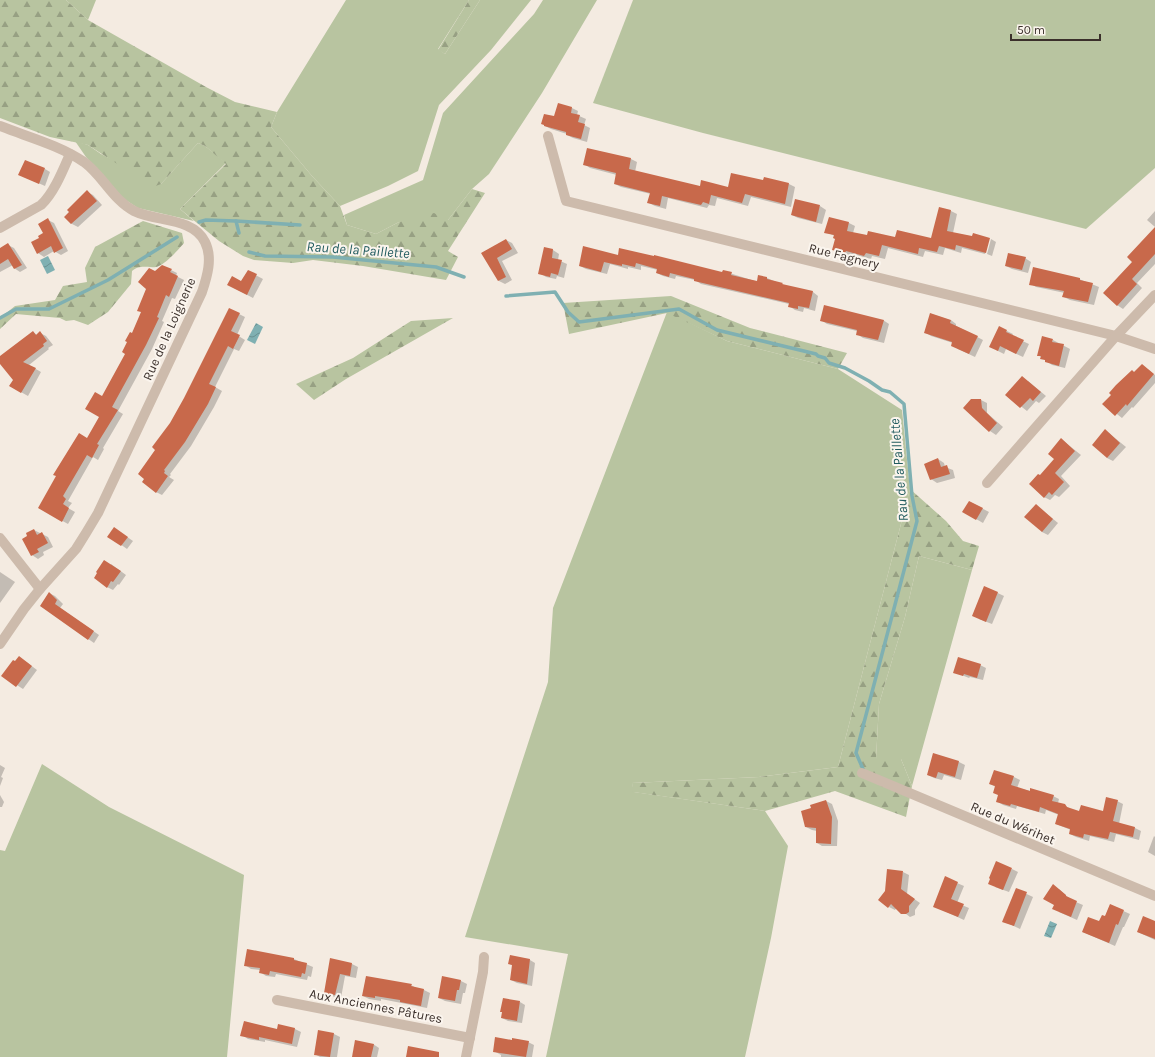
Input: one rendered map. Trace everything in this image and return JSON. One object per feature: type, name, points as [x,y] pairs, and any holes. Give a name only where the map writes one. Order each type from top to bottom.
[{"type":"street","name":"Rue de la Loignerie","points":[[0,126],[53,146],[85,163],[121,202],[134,211],[147,216],[186,225],[196,231],[205,241],[209,254],[208,275],[202,292],[98,513],[76,549],[40,589],[0,644]]},
{"type":"street","name":"Rue Fagnery","points":[[548,136],[566,200],[1116,336],[1155,349]]},
{"type":"street","points":[[0,228],[46,201],[62,173],[70,154]]},
{"type":"street","points":[[987,483],[1116,336],[1155,295]]},
{"type":"street","points":[[0,538],[40,589]]},
{"type":"street","name":"Rue du Wérihet","points":[[862,773],[1155,896]]},
{"type":"street","points":[[466,1057],[484,957]]},
{"type":"street","name":"Aux Anciennes Pâtures","points":[[277,1000],[470,1038]]},
{"type":"green space","points":[[0,0],[66,0],[88,20],[206,87],[235,102],[277,112],[271,127],[312,176],[340,206],[347,225],[376,234],[399,222],[434,213],[448,220],[472,189],[485,193],[448,251],[458,257],[446,280],[363,266],[313,260],[293,263],[254,260],[243,256],[219,241],[180,209],[226,164],[205,146],[198,143],[161,184],[153,187],[88,145],[50,137],[0,118]]},
{"type":"green space","points":[[66,0],[96,0],[88,20]]},
{"type":"green space","points":[[346,0],[469,0],[438,49],[445,54],[480,0],[531,0],[491,50],[439,105],[418,171],[388,186],[340,206],[312,176],[271,127],[277,112]]},
{"type":"green space","points":[[469,0],[480,0],[445,54],[438,50]]},
{"type":"green space","points":[[543,0],[597,0],[542,93],[489,174],[472,189],[448,220],[399,222],[376,234],[347,225],[344,215],[423,180],[443,113],[534,14]]},
{"type":"green space","points":[[633,0],[1155,0],[1155,168],[1086,229],[703,133],[593,103]]},
{"type":"green space","points":[[75,141],[88,145],[101,154],[161,184],[198,143],[205,146],[226,163],[180,209],[194,221],[138,208],[121,197],[86,157]]},
{"type":"green space","points":[[143,221],[182,233],[184,243],[163,264],[156,267],[141,267],[132,271],[131,284],[108,312],[88,325],[74,320],[66,321],[60,318],[16,314],[0,329],[0,318],[15,306],[55,300],[63,286],[87,282],[85,268],[95,247]]},
{"type":"green space","points":[[671,296],[750,328],[847,353],[838,369],[727,341],[667,313],[569,334],[563,303]]},
{"type":"green space","points":[[667,312],[727,341],[838,369],[902,410],[910,489],[838,767],[759,777],[632,783],[634,792],[765,811],[788,846],[771,938],[745,1057],[546,1057],[568,954],[465,937],[548,682],[553,608]]},
{"type":"green space","points":[[453,318],[346,379],[314,400],[296,384],[353,358],[411,321]]},
{"type":"green space","points":[[910,489],[946,521],[963,541],[979,546],[972,570],[919,556],[905,617],[879,704],[876,759],[901,759],[912,786],[906,817],[835,791],[765,811],[633,792],[632,783],[759,777],[838,767]]},
{"type":"green space","points":[[919,556],[972,570],[912,786],[901,759],[876,759],[879,704],[905,617]]},
{"type":"green space","points":[[42,764],[109,807],[244,875],[227,1057],[0,1057],[0,850],[5,851]]},
{"type":"water","points":[[48,256],[55,270],[47,274],[40,260]]},
{"type":"water","points":[[256,323],[263,327],[255,344],[247,340]]},
{"type":"water","points":[[1050,921],[1057,924],[1051,938],[1044,936]]},
{"type":"building","points":[[558,103],[572,107],[571,113],[580,115],[578,122],[585,124],[581,139],[566,135],[566,132],[541,124],[544,114],[554,116]]},
{"type":"building","points":[[587,148],[631,158],[629,169],[700,186],[701,180],[728,187],[731,173],[763,180],[764,177],[789,183],[785,204],[745,194],[742,203],[711,195],[709,204],[703,202],[701,205],[662,196],[660,206],[647,203],[650,193],[614,184],[616,173],[583,165]]},
{"type":"building","points":[[25,160],[45,168],[39,184],[18,175]]},
{"type":"building","points":[[87,190],[97,201],[71,224],[64,217],[69,212],[67,210]]},
{"type":"building","points":[[795,199],[820,205],[816,222],[791,215]]},
{"type":"building","points":[[939,207],[951,210],[947,231],[972,236],[973,233],[990,238],[986,253],[956,245],[955,250],[939,246],[937,252],[919,248],[918,254],[882,245],[879,256],[866,253],[864,256],[846,251],[845,253],[832,250],[835,239],[833,238],[834,235],[824,233],[829,217],[849,222],[847,231],[867,235],[868,231],[895,237],[897,230],[931,238]]},
{"type":"building","points":[[48,218],[63,248],[54,253],[51,246],[37,254],[31,242],[39,238],[38,236],[43,233],[38,224]]},
{"type":"building","points":[[1155,227],[1155,254],[1132,279],[1137,284],[1117,306],[1103,293],[1132,262],[1127,257]]},
{"type":"building","points":[[506,239],[512,249],[497,258],[506,277],[498,281],[481,253]]},
{"type":"building","points":[[8,243],[22,265],[14,269],[8,259],[0,264],[0,248]]},
{"type":"building","points":[[583,246],[618,255],[619,248],[654,255],[722,272],[723,270],[732,272],[731,275],[757,281],[758,275],[783,283],[782,284],[813,291],[809,308],[798,306],[798,309],[788,307],[789,303],[694,281],[694,279],[670,273],[669,277],[656,273],[657,269],[636,263],[635,267],[604,262],[601,272],[579,266]]},
{"type":"building","points":[[544,247],[553,249],[552,258],[562,260],[558,275],[551,273],[550,277],[538,274]]},
{"type":"building","points":[[1008,253],[1026,257],[1022,270],[1005,266]]},
{"type":"building","points":[[162,265],[172,269],[170,272],[178,276],[169,297],[166,295],[157,317],[159,318],[146,345],[112,407],[118,410],[97,444],[99,445],[92,458],[87,455],[63,496],[66,499],[63,504],[69,508],[62,522],[38,508],[56,476],[53,475],[79,433],[87,438],[99,417],[85,409],[95,392],[102,396],[125,354],[122,352],[127,342],[125,341],[130,332],[132,333],[141,312],[137,311],[146,289],[138,282],[149,268],[155,271]]},
{"type":"building","points":[[1033,267],[1080,278],[1080,280],[1093,283],[1088,302],[1062,297],[1064,291],[1029,285]]},
{"type":"building","points":[[248,270],[257,274],[247,295],[227,285],[232,276],[241,281]]},
{"type":"building","points":[[824,305],[884,320],[878,340],[856,335],[857,330],[820,321]]},
{"type":"building","points":[[229,308],[240,313],[231,331],[240,335],[233,349],[228,346],[209,384],[216,387],[208,404],[185,442],[164,470],[164,473],[168,476],[156,493],[142,482],[144,479],[138,474],[155,450],[152,447],[170,423],[184,398]]},
{"type":"building","points":[[930,313],[951,320],[950,323],[978,336],[969,354],[951,346],[952,342],[924,333]]},
{"type":"building","points":[[999,326],[1007,330],[1006,332],[1024,340],[1016,354],[1000,346],[998,351],[989,347]]},
{"type":"building","points":[[33,331],[36,335],[40,331],[47,341],[43,344],[44,346],[23,362],[36,368],[21,393],[9,386],[13,380],[0,364],[0,356]]},
{"type":"building","points":[[1042,336],[1053,339],[1052,342],[1064,344],[1059,366],[1045,362],[1045,360],[1040,359],[1041,356],[1037,356]]},
{"type":"building","points":[[1142,364],[1154,374],[1127,406],[1126,404],[1115,416],[1102,404],[1111,395],[1109,393],[1116,385],[1132,370],[1134,372]]},
{"type":"building","points":[[1022,376],[1041,392],[1033,401],[1030,398],[1020,408],[1005,395]]},
{"type":"building","points":[[971,399],[981,399],[982,408],[997,423],[989,432],[963,408]]},
{"type":"building","points":[[1105,429],[1120,443],[1107,458],[1092,445]]},
{"type":"building","points":[[1061,438],[1075,451],[1055,473],[1064,482],[1052,495],[1049,492],[1044,498],[1029,484],[1038,474],[1040,475],[1054,459],[1048,454]]},
{"type":"building","points":[[938,458],[941,467],[947,465],[950,474],[930,480],[924,464]]},
{"type":"building","points":[[969,501],[983,508],[976,520],[962,512]]},
{"type":"building","points":[[1036,504],[1053,519],[1042,532],[1024,517]]},
{"type":"building","points":[[114,527],[128,537],[121,546],[107,537]]},
{"type":"building","points":[[34,529],[37,535],[42,532],[48,543],[37,549],[39,552],[31,556],[22,539],[27,536],[26,533]]},
{"type":"building","points":[[104,560],[121,571],[113,582],[111,581],[107,588],[94,578]]},
{"type":"building","points":[[984,586],[998,592],[986,622],[972,616]]},
{"type":"building","points":[[49,592],[57,600],[55,604],[94,631],[88,640],[40,606]]},
{"type":"building","points":[[19,656],[32,666],[16,687],[1,676],[13,660],[15,661]]},
{"type":"building","points":[[958,657],[981,664],[977,678],[964,674],[963,676],[953,673]]},
{"type":"building","points":[[933,753],[959,761],[955,777],[938,772],[936,778],[927,775]]},
{"type":"building","points":[[994,770],[1014,776],[1011,785],[1030,791],[1030,788],[1054,795],[1052,801],[1065,804],[1067,807],[1079,811],[1081,805],[1103,811],[1106,797],[1118,800],[1113,821],[1135,827],[1133,837],[1110,832],[1108,839],[1084,834],[1083,838],[1069,834],[1070,829],[1055,824],[1058,814],[1040,807],[1039,812],[1011,804],[1010,806],[996,802],[998,795],[993,793],[995,786],[989,784]]},
{"type":"building","points":[[826,800],[832,817],[831,844],[816,843],[816,828],[805,827],[801,811],[811,808],[810,805]]},
{"type":"building","points":[[996,861],[1012,868],[1003,890],[988,884]]},
{"type":"building","points":[[887,869],[903,871],[901,889],[915,899],[909,906],[909,912],[906,914],[901,914],[891,904],[888,908],[878,900],[885,891]]},
{"type":"building","points":[[945,876],[958,882],[951,899],[964,904],[958,917],[933,907]]},
{"type":"building","points":[[1053,884],[1066,896],[1077,901],[1071,917],[1052,909],[1054,905],[1043,899]]},
{"type":"building","points":[[1016,888],[1027,892],[1014,926],[1002,922]]},
{"type":"building","points":[[1110,904],[1124,910],[1118,925],[1116,924],[1109,943],[1082,932],[1088,917],[1099,921],[1102,915],[1105,916]]},
{"type":"building","points":[[1143,916],[1155,921],[1155,939],[1137,932]]},
{"type":"building","points":[[247,949],[294,958],[294,960],[307,963],[305,974],[302,973],[301,977],[270,971],[269,975],[259,973],[260,968],[244,966]]},
{"type":"building","points":[[510,955],[530,959],[527,984],[510,980],[512,965],[508,964]]},
{"type":"building","points":[[330,958],[352,963],[350,976],[340,974],[335,995],[324,993]]},
{"type":"building","points":[[366,976],[412,984],[411,986],[424,989],[421,1006],[400,1002],[400,1000],[375,996],[375,998],[362,996]]},
{"type":"building","points":[[442,976],[461,980],[455,1001],[438,998]]},
{"type":"building","points":[[503,998],[520,1001],[517,1021],[501,1018],[502,1012],[500,1012]]},
{"type":"building","points":[[244,1021],[277,1029],[278,1024],[295,1028],[292,1044],[259,1037],[259,1040],[240,1036]]},
{"type":"building","points":[[318,1030],[334,1033],[330,1057],[314,1055]]},
{"type":"building","points":[[495,1037],[529,1041],[526,1057],[493,1052]]},
{"type":"building","points":[[355,1040],[374,1044],[371,1057],[352,1057]]},
{"type":"building","points":[[408,1046],[439,1052],[439,1057],[406,1057]]},
{"type":"waterway","name":"Rau de la Paillette","points":[[199,222],[206,220],[300,225]]},
{"type":"waterway","name":"Rau de la Paillette","points":[[236,221],[239,233]]},
{"type":"waterway","name":"Rau de la Paillette","points":[[0,318],[16,309],[49,309],[108,280],[177,237]]},
{"type":"waterway","name":"Rau de la Paillette","points":[[249,252],[265,256],[333,257],[436,267],[464,277]]},
{"type":"waterway","name":"Rau de la Paillette","points":[[506,296],[555,292],[568,312],[579,322],[679,309],[717,330],[816,354],[825,358],[829,363],[845,368],[882,390],[890,392],[904,404],[912,496],[917,521],[856,753],[863,769]]}]
